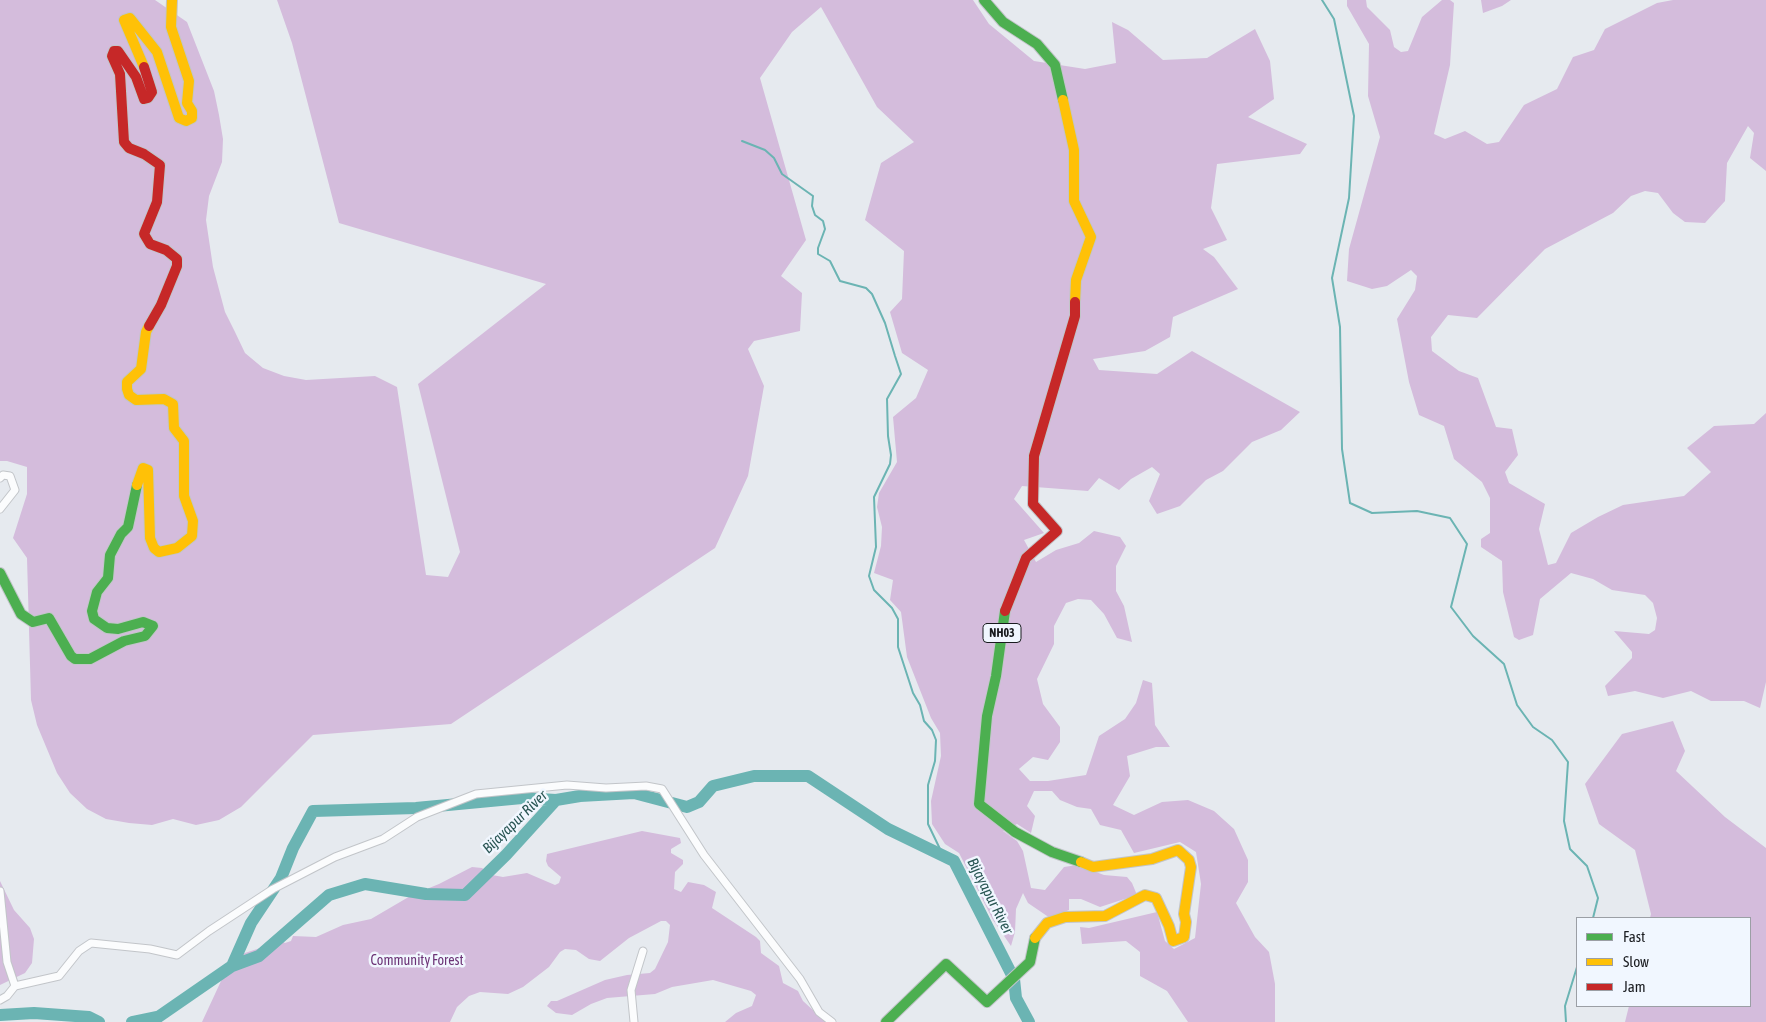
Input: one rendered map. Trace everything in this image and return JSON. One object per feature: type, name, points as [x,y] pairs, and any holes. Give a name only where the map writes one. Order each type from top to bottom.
[{"type":"main road","points":[[0,573],[20,614],[33,622],[49,618],[71,656],[76,659],[90,659],[124,641],[145,636],[152,630],[153,626],[142,622],[118,629],[107,628],[94,619],[92,611],[97,592],[108,578],[110,555],[128,527],[143,468],[148,470],[149,477],[148,520],[150,538],[154,548],[159,552],[177,548],[192,536],[193,521],[184,496],[184,441],[174,428],[173,404],[164,399],[136,400],[128,395],[126,389],[127,382],[141,369],[146,332],[161,305],[177,266],[177,258],[166,250],[150,244],[144,234],[157,202],[160,165],[144,154],[129,148],[124,142],[120,74],[112,56],[114,51],[118,52],[136,77],[144,99],[148,98],[152,92],[151,85],[134,39],[126,28],[124,20],[130,18],[157,52],[180,118],[186,121],[192,118],[192,111],[187,103],[189,80],[171,28],[172,0]]},
{"type":"main road","name":"NH03","points":[[886,1022],[946,964],[987,1002],[991,1000],[1030,962],[1035,937],[1047,923],[1065,917],[1105,916],[1145,895],[1156,898],[1169,926],[1173,941],[1184,937],[1186,922],[1184,914],[1191,867],[1189,860],[1178,850],[1152,859],[1093,867],[1052,852],[1015,832],[979,804],[987,716],[996,676],[1006,605],[1026,558],[1057,531],[1033,504],[1034,456],[1075,316],[1076,280],[1091,237],[1074,202],[1074,150],[1055,65],[1037,44],[1003,22],[984,0]]},
{"type":"street","points":[[0,478],[3,475],[10,476],[15,490],[0,509]]},
{"type":"street","points":[[0,1000],[7,996],[15,986],[60,976],[79,951],[91,943],[177,955],[209,930],[268,892],[336,857],[383,838],[417,817],[476,794],[567,785],[606,788],[646,786],[662,789],[704,855],[800,979],[819,1012],[832,1022]]},
{"type":"street","points":[[0,891],[7,962],[15,986]]},
{"type":"street","points":[[634,1022],[631,990],[643,951]]},
{"type":"green space","points":[[0,0],[155,0],[187,22],[214,91],[223,139],[222,162],[209,196],[206,220],[213,267],[225,312],[245,353],[263,368],[284,376],[306,380],[375,376],[397,387],[426,575],[448,577],[460,552],[418,384],[546,284],[339,223],[292,43],[277,0],[973,0],[989,24],[1034,61],[1085,69],[1116,63],[1112,22],[1128,30],[1163,60],[1207,58],[1255,29],[1270,61],[1274,99],[1248,117],[1307,144],[1300,154],[1217,164],[1211,208],[1227,240],[1203,249],[1214,257],[1238,289],[1173,317],[1170,337],[1145,351],[1093,359],[1099,370],[1157,374],[1192,351],[1300,412],[1281,430],[1252,442],[1223,471],[1206,480],[1180,506],[1157,514],[1149,501],[1160,474],[1152,467],[1131,479],[1119,490],[1099,478],[1088,491],[1022,486],[1014,499],[1044,533],[1024,540],[1036,562],[1056,550],[1079,543],[1094,531],[1120,537],[1126,546],[1116,566],[1116,591],[1124,606],[1132,642],[1117,638],[1104,614],[1091,600],[1078,599],[1066,603],[1054,626],[1054,644],[1037,679],[1043,704],[1060,727],[1060,742],[1048,760],[1033,757],[1019,769],[1030,781],[1048,781],[1086,775],[1099,736],[1125,719],[1136,703],[1143,680],[1152,683],[1155,725],[1170,747],[1156,747],[1127,756],[1130,776],[1113,805],[1134,815],[1162,802],[1188,800],[1214,811],[1234,829],[1248,860],[1248,882],[1236,903],[1255,937],[1269,952],[1275,984],[1275,1022],[1188,1022],[1167,991],[1140,976],[1140,952],[1126,941],[1082,944],[1080,927],[1089,928],[1157,912],[1165,941],[1174,949],[1195,938],[1201,884],[1196,852],[1180,842],[1134,853],[1121,830],[1100,825],[1091,809],[1077,807],[1060,800],[1052,791],[1034,791],[1027,806],[1035,816],[1031,833],[1017,824],[1003,831],[1017,841],[1023,851],[1031,888],[1045,890],[1064,867],[1077,865],[1104,875],[1127,877],[1137,895],[1100,907],[1081,899],[1069,899],[1069,910],[1050,918],[1028,903],[1023,893],[1016,909],[1015,932],[1011,946],[993,920],[959,853],[945,844],[932,824],[931,801],[941,756],[940,733],[931,718],[907,657],[901,612],[890,600],[893,580],[874,573],[881,546],[882,527],[877,507],[879,493],[897,462],[893,417],[916,398],[928,370],[902,353],[890,312],[902,299],[904,251],[865,220],[881,163],[914,142],[877,107],[821,7],[792,32],[760,78],[806,240],[781,276],[802,293],[800,331],[754,341],[748,349],[764,386],[748,476],[715,548],[451,724],[313,735],[241,807],[219,820],[196,825],[173,819],[152,825],[106,819],[87,809],[70,793],[57,773],[37,725],[31,700],[27,558],[13,538],[27,494],[27,467],[7,461],[0,461]]},
{"type":"green space","points":[[1347,0],[1366,0],[1367,7],[1390,30],[1394,47],[1401,52],[1408,51],[1422,17],[1442,0],[1450,0],[1454,3],[1450,65],[1434,134],[1445,139],[1465,131],[1487,144],[1499,142],[1524,105],[1557,89],[1573,57],[1594,50],[1605,29],[1657,3],[1673,0],[1766,0],[1766,171],[1750,158],[1754,133],[1748,126],[1727,163],[1725,201],[1705,223],[1685,222],[1673,213],[1658,193],[1645,191],[1631,196],[1613,213],[1545,249],[1477,318],[1448,315],[1431,337],[1432,351],[1459,371],[1478,378],[1496,427],[1512,429],[1518,455],[1505,472],[1509,483],[1545,504],[1539,529],[1548,565],[1556,563],[1571,533],[1598,517],[1623,505],[1684,496],[1711,472],[1687,448],[1714,426],[1754,424],[1766,413],[1766,682],[1760,708],[1744,701],[1711,701],[1691,691],[1663,698],[1635,691],[1608,696],[1605,686],[1632,658],[1632,652],[1614,631],[1649,634],[1655,630],[1657,618],[1653,603],[1645,595],[1612,590],[1593,579],[1571,573],[1540,599],[1533,635],[1519,640],[1514,637],[1503,592],[1502,561],[1481,547],[1481,539],[1490,533],[1490,498],[1482,482],[1454,459],[1444,426],[1419,415],[1409,382],[1397,319],[1415,290],[1417,276],[1411,270],[1387,286],[1372,289],[1347,281],[1349,249],[1380,137],[1368,96],[1369,44],[1347,6]]},
{"type":"green space","points":[[1481,0],[1511,0],[1502,6],[1483,13]]},
{"type":"green space","points":[[1673,721],[1685,751],[1676,771],[1725,817],[1766,848],[1766,1022],[1625,1022],[1629,1007],[1751,1007],[1751,917],[1650,917],[1635,850],[1599,824],[1585,784],[1622,734]]},
{"type":"green space","name":"Community Forest","points":[[642,831],[680,838],[681,843],[671,849],[671,853],[683,860],[683,864],[675,872],[674,889],[681,892],[688,882],[704,885],[716,892],[712,908],[760,941],[761,953],[779,966],[783,983],[798,991],[803,1001],[826,1022],[725,1022],[736,1013],[752,1006],[756,995],[751,991],[713,980],[672,987],[655,994],[607,998],[591,1004],[572,1015],[556,1013],[547,1006],[551,1001],[557,1001],[605,980],[627,975],[650,973],[655,969],[668,942],[670,925],[666,921],[661,921],[629,938],[600,961],[589,959],[576,950],[565,949],[560,952],[549,967],[523,987],[508,994],[480,992],[469,996],[457,1007],[450,1022],[202,1022],[228,966],[239,955],[260,948],[275,937],[285,943],[291,941],[293,936],[316,937],[343,925],[371,919],[412,895],[472,867],[482,868],[492,875],[503,877],[527,873],[555,885],[559,883],[561,877],[548,866],[546,861],[547,854]]},
{"type":"green space","points":[[0,881],[14,910],[30,928],[34,939],[32,963],[25,973],[0,985]]},
{"type":"waterway","points":[[1322,0],[1334,19],[1354,116],[1349,198],[1332,278],[1340,327],[1342,449],[1350,503],[1372,513],[1417,511],[1450,518],[1467,544],[1451,607],[1473,636],[1504,664],[1517,705],[1533,727],[1552,740],[1568,762],[1564,821],[1570,849],[1587,866],[1598,898],[1593,917]]},
{"type":"waterway","points":[[742,141],[765,150],[774,158],[782,174],[813,196],[812,206],[815,215],[823,221],[825,229],[818,248],[818,254],[830,261],[840,281],[866,288],[872,294],[885,323],[901,374],[887,399],[888,436],[891,455],[890,464],[874,497],[876,547],[869,576],[874,590],[892,608],[898,619],[898,647],[913,693],[920,705],[924,721],[932,730],[936,740],[935,761],[928,785],[928,824],[940,849],[954,861]]},
{"type":"waterway","name":"Bijayapur River","points":[[151,1022],[232,966],[259,956],[329,895],[365,884],[426,894],[465,895],[506,855],[556,800],[580,796],[634,793],[687,807],[699,802],[713,786],[754,776],[808,776],[888,829],[954,861],[1014,979],[1016,998],[1029,1022]]},
{"type":"waterway","points":[[232,966],[251,923],[281,878],[293,848],[313,811],[416,808],[522,798],[556,800]]},
{"type":"waterway","points":[[1566,1022],[1565,1006],[1576,970]]},
{"type":"waterway","points":[[0,1015],[34,1013],[89,1017],[99,1022]]},
{"type":"waterway","points":[[132,1022],[156,1017]]},
{"type":"traffic: fast","points":[[984,0],[1003,22],[1037,44],[1055,65],[1063,100]]},
{"type":"traffic: fast","points":[[0,573],[21,614],[33,622],[49,618],[71,656],[75,659],[90,659],[124,641],[145,636],[153,626],[143,622],[118,629],[107,628],[94,619],[92,611],[97,592],[108,578],[110,555],[121,534],[128,527],[137,485]]},
{"type":"traffic: fast","points":[[1005,611],[996,676],[987,716],[979,804],[1015,832],[1052,852],[1081,862]]},
{"type":"traffic: fast","points":[[886,1022],[946,964],[987,1002],[1030,962],[1035,938]]},
{"type":"traffic: slow","points":[[144,67],[124,20],[130,18],[157,52],[179,118],[186,121],[192,118],[192,111],[187,103],[189,81],[171,27],[172,0]]},
{"type":"traffic: slow","points":[[1063,100],[1074,150],[1074,201],[1091,237],[1076,280],[1075,302]]},
{"type":"traffic: slow","points":[[137,485],[143,468],[148,470],[150,538],[154,548],[159,552],[177,548],[192,536],[193,521],[184,496],[184,441],[174,428],[173,404],[164,399],[136,400],[129,395],[127,389],[127,382],[141,369],[146,332],[149,326]]},
{"type":"traffic: slow","points":[[1035,938],[1047,923],[1065,917],[1105,916],[1145,895],[1156,898],[1169,926],[1173,941],[1184,937],[1186,922],[1184,914],[1191,867],[1189,860],[1178,850],[1152,859],[1093,867],[1081,862]]},
{"type":"traffic: jam","points":[[144,67],[152,92],[148,98],[144,99],[136,77],[118,51],[114,51],[112,56],[120,74],[124,142],[129,148],[144,154],[160,165],[157,202],[144,234],[150,244],[166,250],[177,259],[177,266],[161,305],[149,326]]},
{"type":"traffic: jam","points":[[1005,611],[1026,558],[1057,531],[1033,504],[1034,456],[1075,316],[1075,302]]}]
